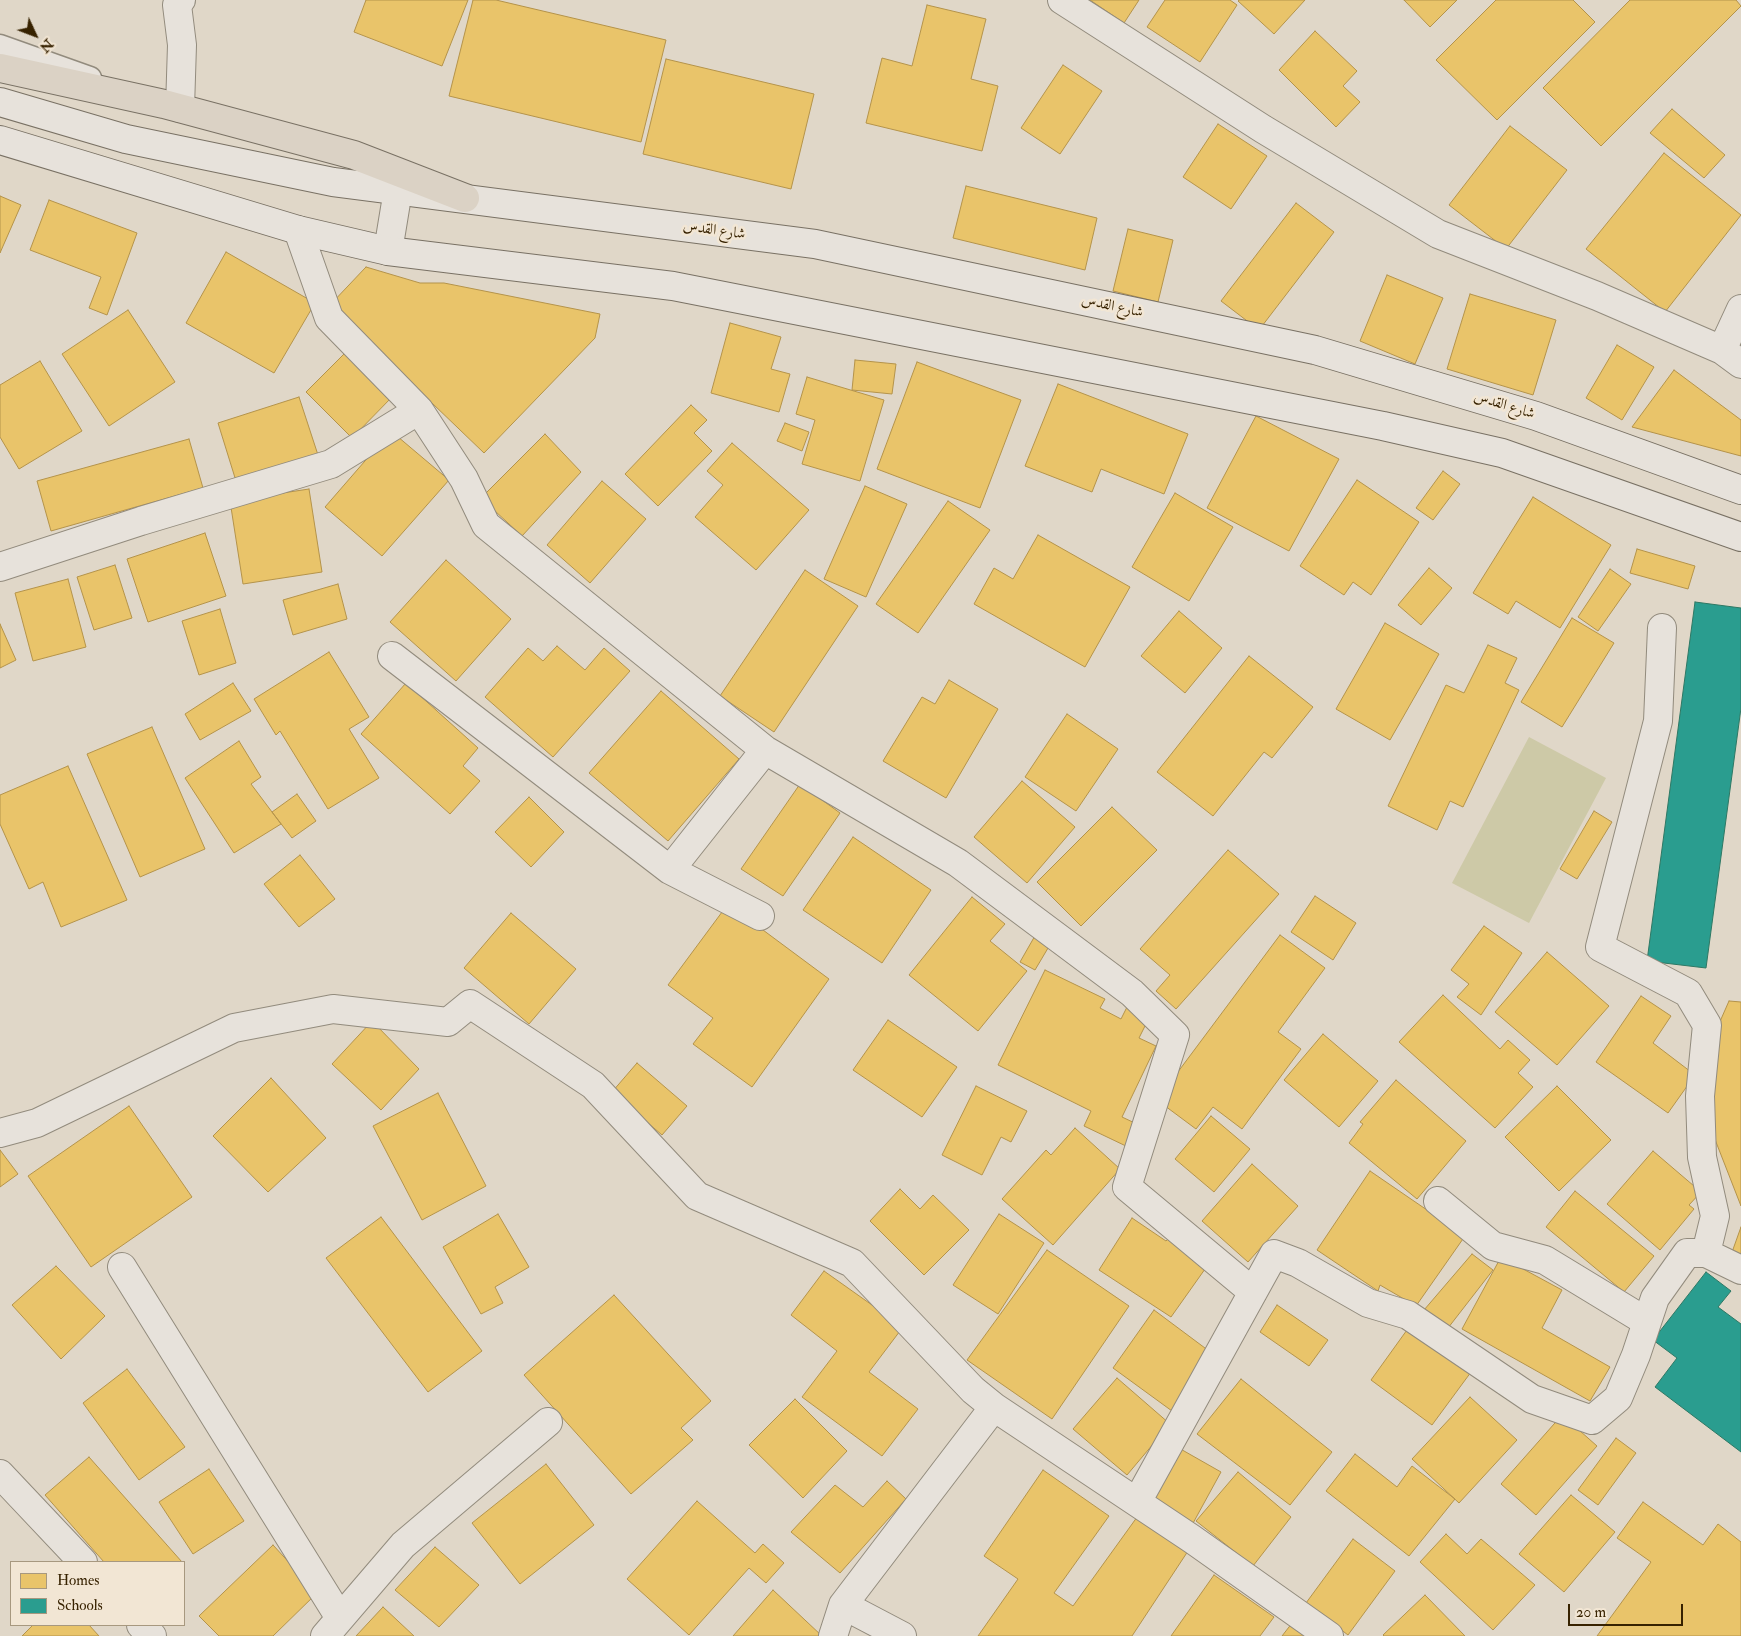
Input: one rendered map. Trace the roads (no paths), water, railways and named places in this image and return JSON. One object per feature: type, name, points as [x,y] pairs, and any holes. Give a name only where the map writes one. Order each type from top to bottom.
[{"type":"highway","points":[[0,68],[172,106],[354,155],[465,198]]},
{"type":"street","points":[[172,106],[182,45],[177,5],[181,0]]},
{"type":"street","points":[[1062,0],[1263,129],[1438,234],[1597,296],[1731,357],[1741,309]]},
{"type":"street","name":"شارع القدس","points":[[0,102],[126,139],[333,182],[815,244],[1315,350],[1536,416],[1741,490]]},
{"type":"street","points":[[0,140],[298,230],[388,251],[673,286],[1373,424],[1502,453],[1741,537]]},
{"type":"street","points":[[388,251],[398,190]]},
{"type":"street","points":[[298,230],[329,318],[419,410],[464,480],[486,525],[765,750],[958,862],[1132,993],[1175,1035],[1127,1187],[1253,1292]]},
{"type":"street","points":[[0,567],[142,521],[331,464],[419,410]]},
{"type":"street","points":[[1662,628],[1658,721],[1600,947],[1688,994],[1707,1026],[1700,1096],[1702,1157],[1716,1216],[1706,1253]]},
{"type":"street","points":[[392,656],[670,870],[760,916]]},
{"type":"street","points":[[670,870],[765,750]]},
{"type":"street","points":[[0,1133],[36,1123],[234,1028],[333,1009],[448,1022],[470,1004],[594,1085],[697,1196],[852,1263],[973,1390],[994,1407],[1137,1502],[1329,1636]]},
{"type":"street","points":[[1438,1201],[1493,1246],[1546,1260],[1647,1322]]},
{"type":"street","points":[[1137,1502],[1274,1254],[1298,1263],[1368,1303],[1408,1315],[1532,1399],[1592,1420],[1618,1398],[1636,1355],[1655,1298],[1687,1253],[1706,1253],[1741,1270]]},
{"type":"street","points":[[122,1267],[333,1627],[403,1545],[548,1422]]},
{"type":"street","points":[[833,1636],[843,1605],[994,1407]]},
{"type":"street","points":[[0,1474],[82,1561]]},
{"type":"street","points":[[843,1605],[902,1636]]},
{"type":"street","points":[[142,1626],[152,1636]]},
{"type":"lane","points":[[0,46],[172,106]]}]
